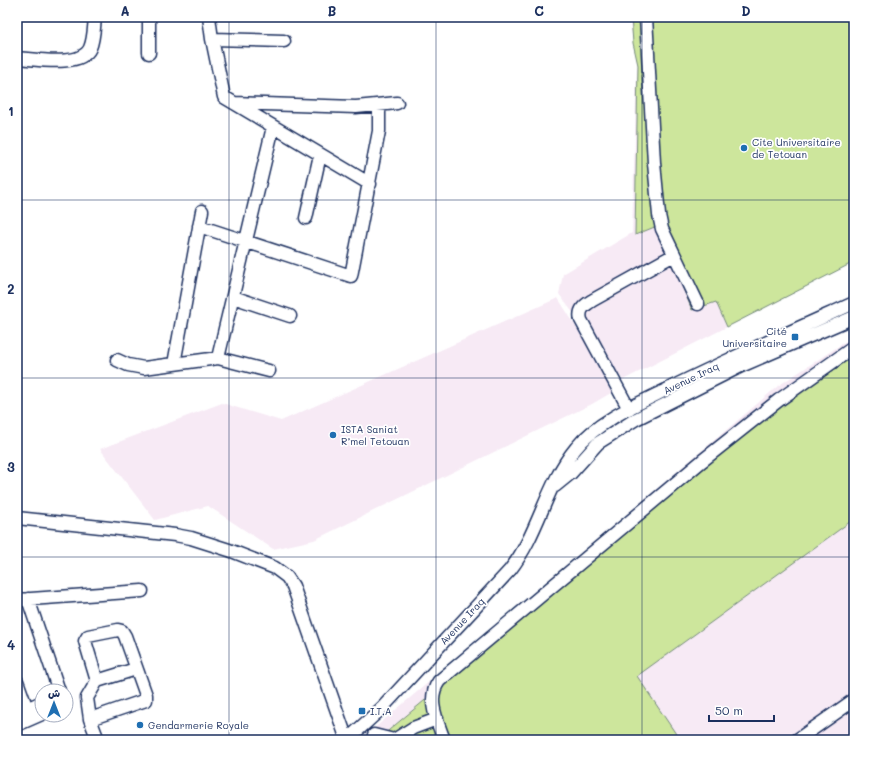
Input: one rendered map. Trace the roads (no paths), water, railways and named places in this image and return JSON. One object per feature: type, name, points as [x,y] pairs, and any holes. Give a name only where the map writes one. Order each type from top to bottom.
[{"type":"street","points":[[17,58],[62,61],[81,57],[91,47],[95,17]]},
{"type":"street","points":[[149,17],[149,53]]},
{"type":"street","points":[[209,17],[222,94],[224,97],[370,184]]},
{"type":"street","points":[[646,17],[656,195],[661,225],[698,304]]},
{"type":"street","points":[[212,39],[284,41]]},
{"type":"street","points":[[234,103],[356,107],[397,103]]},
{"type":"street","points":[[199,226],[351,276],[370,184],[379,131],[379,105]]},
{"type":"street","points":[[218,358],[274,127]]},
{"type":"street","points":[[306,218],[320,155]]},
{"type":"street","points":[[174,364],[202,211]]},
{"type":"street","points":[[629,409],[581,320],[580,312],[582,308],[593,300],[674,255]]},
{"type":"street","points":[[233,297],[290,316]]},
{"type":"street","name":"Avenue Iraq","points":[[347,740],[382,708],[510,570],[527,545],[536,521],[554,487],[562,466],[576,447],[592,433],[629,409],[737,355],[854,303]]},
{"type":"street","name":"Avenue Iraq","points":[[554,487],[571,473],[598,443],[636,419],[741,366],[854,317]]},
{"type":"street","points":[[444,740],[432,696],[434,688],[445,675],[702,461],[778,400],[854,347]]},
{"type":"street","points":[[117,360],[128,365],[144,368],[218,358],[269,371]]},
{"type":"street","points":[[17,518],[175,535],[229,550],[275,568],[287,577],[293,586],[347,740]]},
{"type":"street","points":[[56,683],[23,599],[142,591]]},
{"type":"street","points":[[90,719],[146,700],[146,696],[122,632],[118,630],[88,636],[85,641],[97,681]]},
{"type":"street","points":[[98,740],[90,719],[87,698],[97,681],[136,669]]},
{"type":"street","points":[[17,681],[22,711],[34,709]]},
{"type":"street","points":[[797,740],[854,700]]},
{"type":"street","points":[[17,725],[34,713]]},
{"type":"street","points":[[374,735],[394,740],[413,728],[437,718]]},
{"type":"place","name":"Cite Universitaire de Tetouan","points":[[744,148]]},
{"type":"place","name":"Cité Universitaire","points":[[795,337]]},
{"type":"place","name":"ISTA Saniat R’mel Tetouan","points":[[333,435]]},
{"type":"place","name":"I.T.A","points":[[362,711]]},
{"type":"place","name":"Gendarmerie Royale","points":[[140,725]]}]
